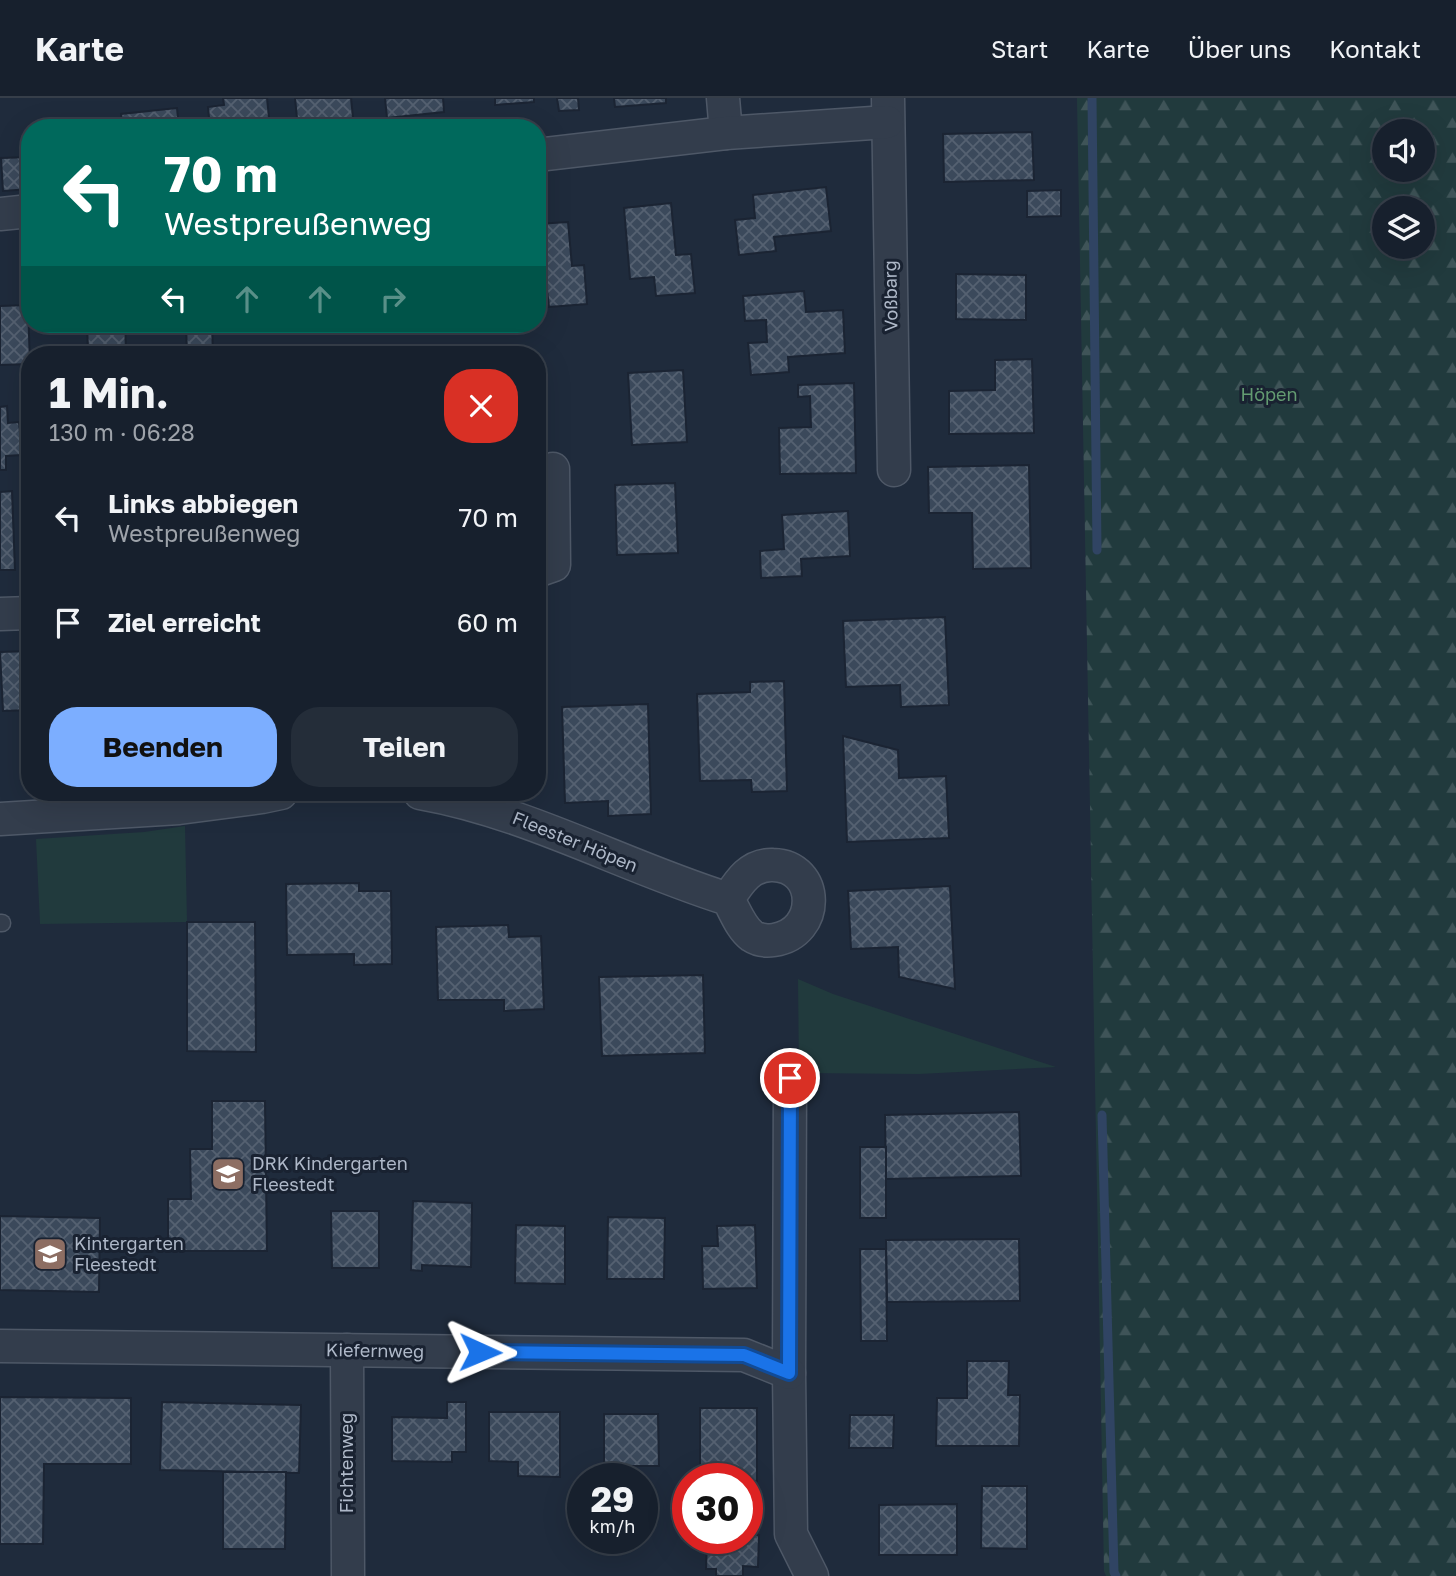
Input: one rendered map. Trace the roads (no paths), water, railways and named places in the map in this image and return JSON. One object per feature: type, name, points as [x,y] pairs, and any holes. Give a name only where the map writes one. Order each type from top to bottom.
[{"type":"street","points":[[723,98],[726,134]]},
{"type":"street","name":"Voßbarg","points":[[546,154],[726,134],[888,110],[894,470]]},
{"type":"street","points":[[0,214],[21,212]]},
{"type":"street","points":[[546,568],[554,565],[553,470]]},
{"type":"street","points":[[0,614],[21,613]]},
{"type":"street","points":[[0,819],[178,808],[229,801]]},
{"type":"street","name":"Fleester Höpen","points":[[452,801],[507,815],[665,878],[729,900]]},
{"type":"street","points":[[790,1078],[791,1534],[812,1576]]},
{"type":"street","name":"Kiefernweg","points":[[0,1346],[744,1355],[789,1373]]},
{"type":"street","name":"Fichtenweg","points":[[347,1350],[348,1576]]},
{"type":"waterway","points":[[1092,98],[1097,550]]},
{"type":"waterway","points":[[1102,1115],[1116,1576]]},
{"type":"place","name":"DRK Kindergarten Fleestedt","points":[[228,1174]]},
{"type":"place","name":"Kintergarten Fleestedt","points":[[50,1254]]},
{"type":"park label","name":"Höpen","points":[[1269,395]]}]
